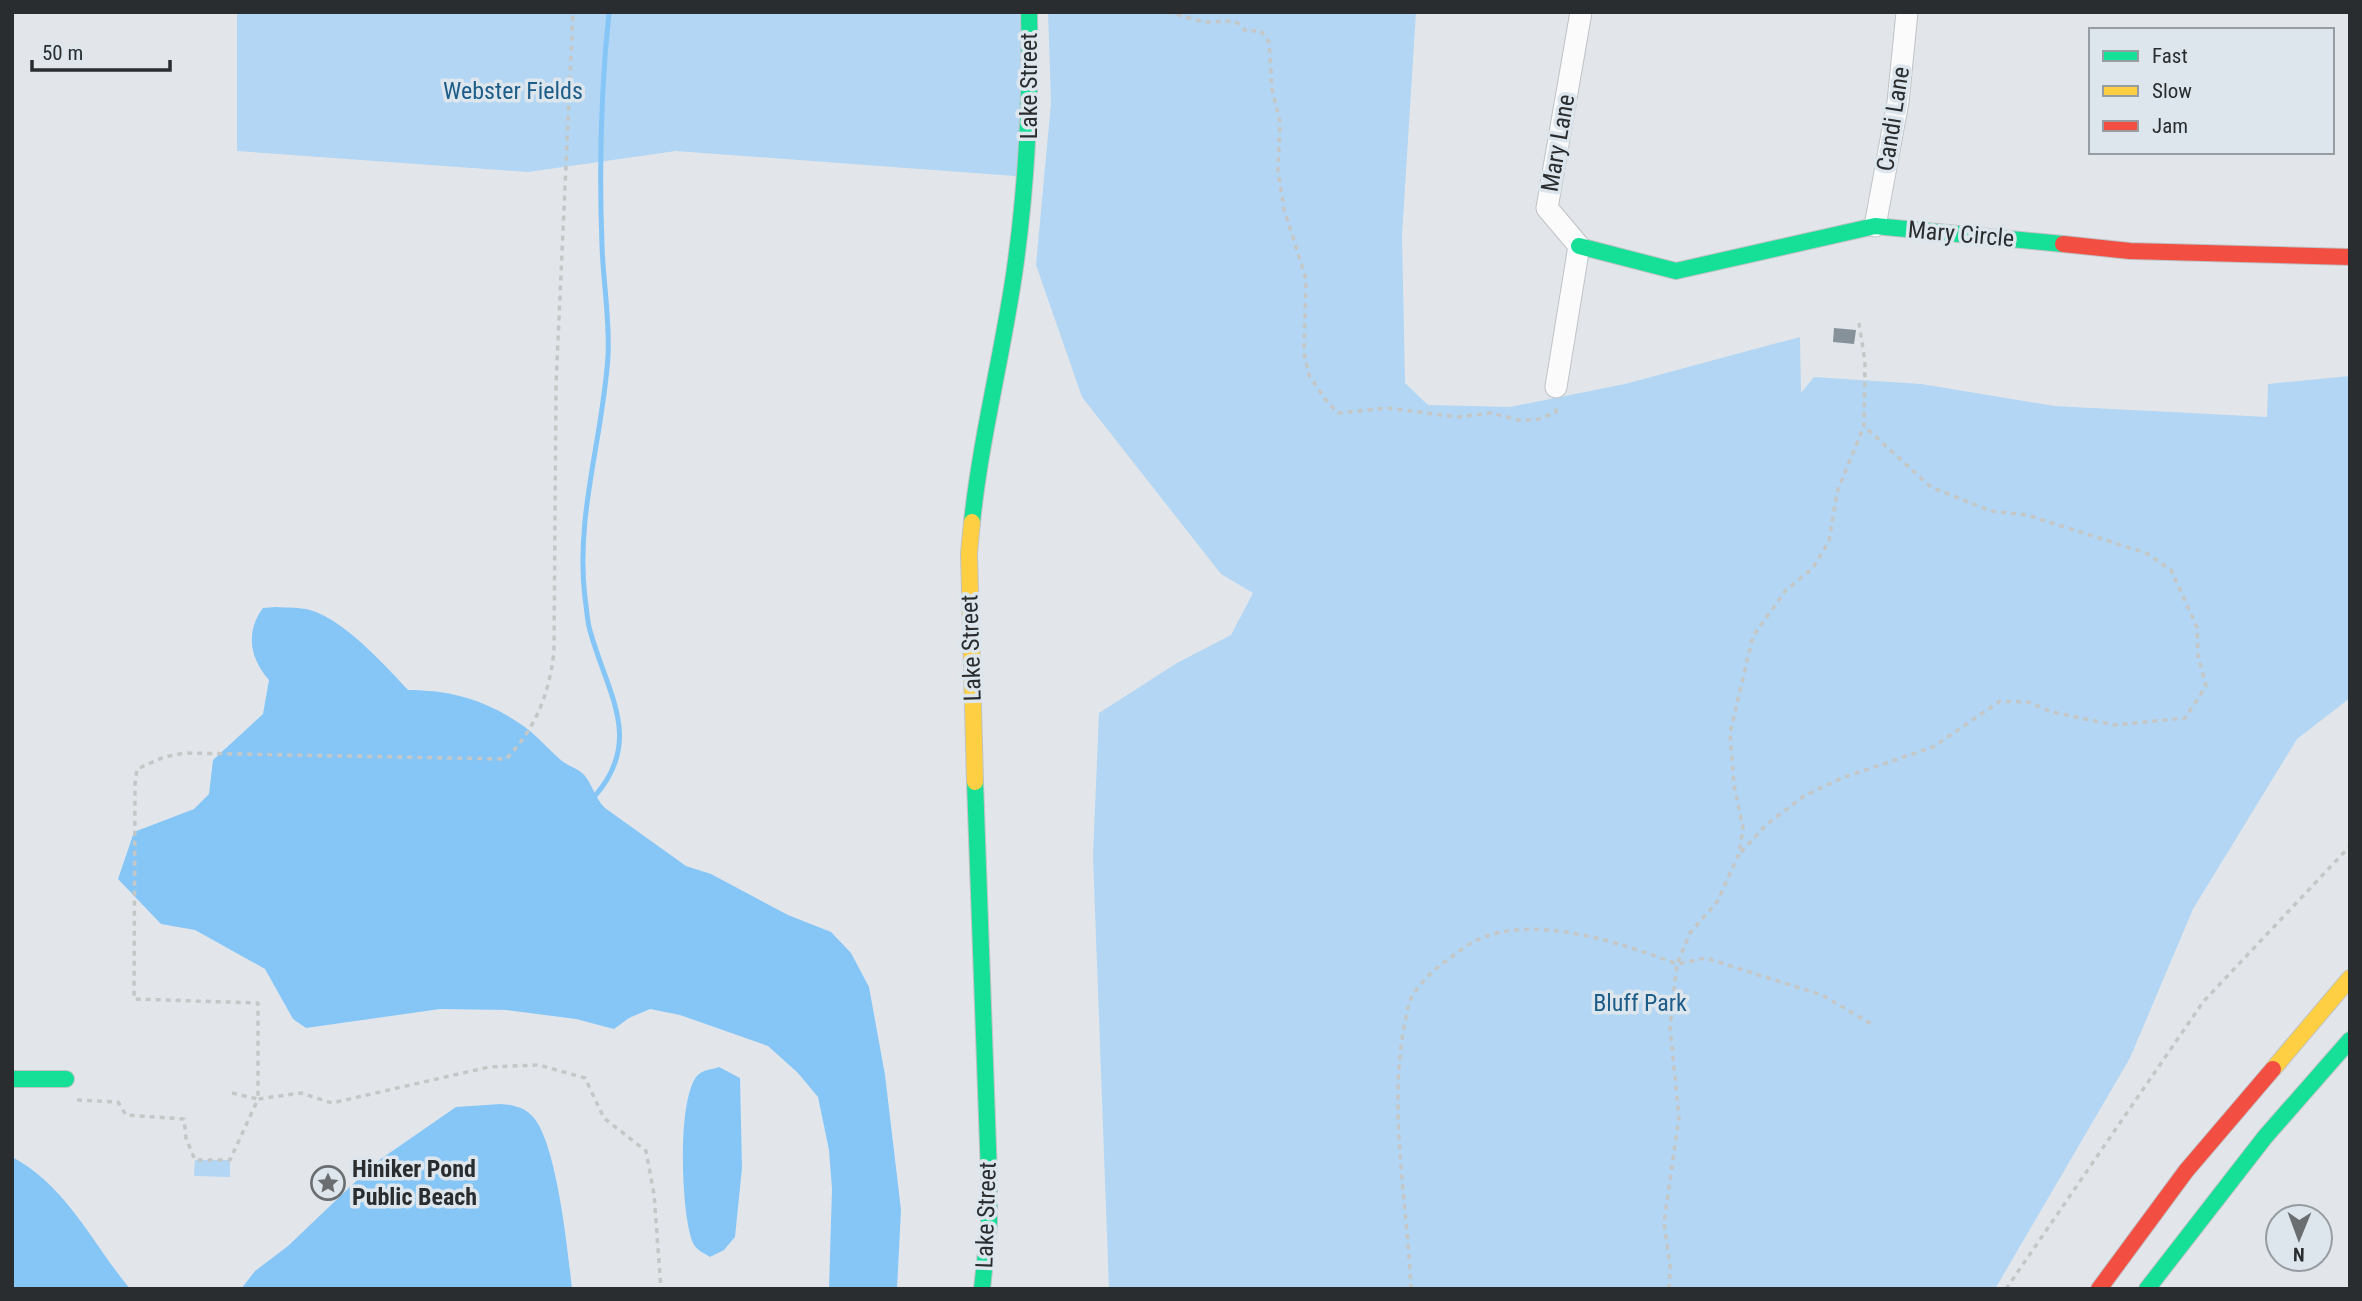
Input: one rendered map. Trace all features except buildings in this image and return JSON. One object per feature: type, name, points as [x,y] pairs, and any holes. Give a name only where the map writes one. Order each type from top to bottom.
[{"type":"main road","name":"Lake Street","points":[[982,1289],[989,1224],[989,1175],[978,914],[969,553],[976,486],[1015,271],[1027,177],[1031,110],[1029,12]]},
{"type":"main road","name":"Mary Circle","points":[[1579,246],[1676,271],[1875,226],[2130,251],[2350,257]]},
{"type":"main road","points":[[2099,1289],[2194,1161],[2350,978]]},
{"type":"main road","points":[[2147,1289],[2265,1137],[2350,1040]]},
{"type":"main road","points":[[12,1079],[66,1079]]},
{"type":"street","name":"Mary Lane","points":[[1579,246],[1547,208],[1581,12]]},
{"type":"street","name":"Candi Lane","points":[[1875,226],[1898,102],[1907,12]]},
{"type":"street","points":[[1556,387],[1579,246]]},
{"type":"path","points":[[65,1100],[118,1102],[126,1115],[184,1119],[186,1138],[195,1160],[230,1160],[258,1099],[258,1003],[134,999],[137,769],[164,757],[185,753],[506,759],[534,725],[544,703],[554,652],[556,384],[573,12]]},
{"type":"path","points":[[1167,12],[1204,22],[1235,22],[1247,32],[1260,30],[1269,42],[1272,89],[1280,122],[1278,171],[1284,209],[1306,279],[1304,353],[1309,375],[1325,400],[1338,412],[1387,408],[1457,417],[1490,413],[1520,420],[1539,419],[1556,412],[1556,387]]},
{"type":"path","points":[[1669,1289],[1670,1266],[1664,1222],[1679,1117],[1670,1027],[1677,964],[1690,933],[1717,902],[1739,854],[1743,828],[1734,785],[1730,733],[1742,673],[1753,636],[1786,590],[1814,568],[1829,541],[1837,492],[1864,426],[1865,362],[1859,323]]},
{"type":"path","points":[[1739,854],[1766,825],[1804,796],[1842,778],[1933,747],[2000,701],[2028,702],[2052,712],[2115,726],[2185,718],[2206,686],[2198,656],[2197,627],[2171,570],[2147,553],[2026,515],[1990,511],[1931,487],[1864,426]]},
{"type":"path","points":[[2006,1289],[2203,1002],[2350,846]]},
{"type":"path","points":[[1412,1289],[1409,1227],[1399,1151],[1399,1064],[1409,1001],[1436,967],[1477,940],[1540,928],[1634,948],[1677,964],[1706,958],[1822,995],[1874,1025]]},
{"type":"path","points":[[232,1093],[258,1099],[300,1093],[332,1103],[489,1067],[539,1065],[585,1078],[604,1118],[646,1151],[654,1194],[661,1289]]},
{"type":"green space","name":"Webster Fields","points":[[237,12],[1029,12],[1027,177],[676,151],[528,172],[237,151]]},
{"type":"green space","name":"Bluff Park","points":[[1048,12],[1416,12],[1402,235],[1405,383],[1428,405],[1510,407],[1625,384],[1800,337],[1801,393],[1814,377],[1921,384],[2054,406],[2267,417],[2268,384],[2350,376],[2350,698],[2297,739],[2193,909],[2130,1058],[1995,1289],[1109,1289],[1093,856],[1099,713],[1177,663],[1231,635],[1253,593],[1221,574],[1082,397],[1036,265],[1051,103]]},
{"type":"green space","points":[[195,1160],[230,1160],[230,1177],[194,1176]]},
{"type":"shaded area","points":[[263,608],[310,610],[336,623],[363,644],[408,690],[457,695],[502,712],[534,735],[562,761],[583,774],[605,808],[686,866],[711,874],[788,915],[831,932],[851,953],[869,987],[885,1075],[901,1210],[897,1289],[829,1289],[832,1189],[829,1150],[818,1097],[798,1073],[768,1046],[680,1015],[650,1009],[629,1018],[614,1029],[576,1019],[506,1010],[440,1009],[306,1028],[293,1019],[265,969],[195,930],[161,924],[118,879],[134,832],[194,809],[209,794],[213,760],[263,714],[269,680],[254,654],[252,636],[257,617]]},
{"type":"shaded area","points":[[719,1067],[740,1078],[742,1168],[735,1237],[724,1250],[710,1257],[694,1245],[689,1229],[684,1183],[684,1129],[692,1086],[699,1074]]},
{"type":"shaded area","points":[[501,1104],[527,1111],[542,1132],[560,1200],[572,1289],[241,1289],[255,1271],[288,1246],[375,1163],[456,1107]]},
{"type":"shaded area","points":[[12,1157],[48,1183],[63,1199],[130,1289],[12,1289]]},
{"type":"waterway","points":[[594,797],[609,776],[617,756],[620,737],[613,697],[589,625],[583,567],[587,507],[608,356],[601,158],[609,12]]},
{"type":"traffic: fast","points":[[972,522],[1010,300],[1023,204],[1029,12]]},
{"type":"traffic: fast","points":[[1579,246],[1676,271],[1875,226],[2063,244]]},
{"type":"traffic: fast","points":[[975,782],[989,1175],[989,1224],[982,1289]]},
{"type":"traffic: fast","points":[[2147,1289],[2265,1137],[2350,1040]]},
{"type":"traffic: fast","points":[[12,1079],[66,1079]]},
{"type":"traffic: slow","points":[[972,522],[969,553],[975,782]]},
{"type":"traffic: slow","points":[[2273,1069],[2350,978]]},
{"type":"traffic: jam","points":[[2063,244],[2130,251],[2350,257]]},
{"type":"traffic: jam","points":[[2099,1289],[2186,1171],[2273,1069]]},
{"type":"place","name":"Hiniker Pond Public Beach","points":[[328,1183]]}]
